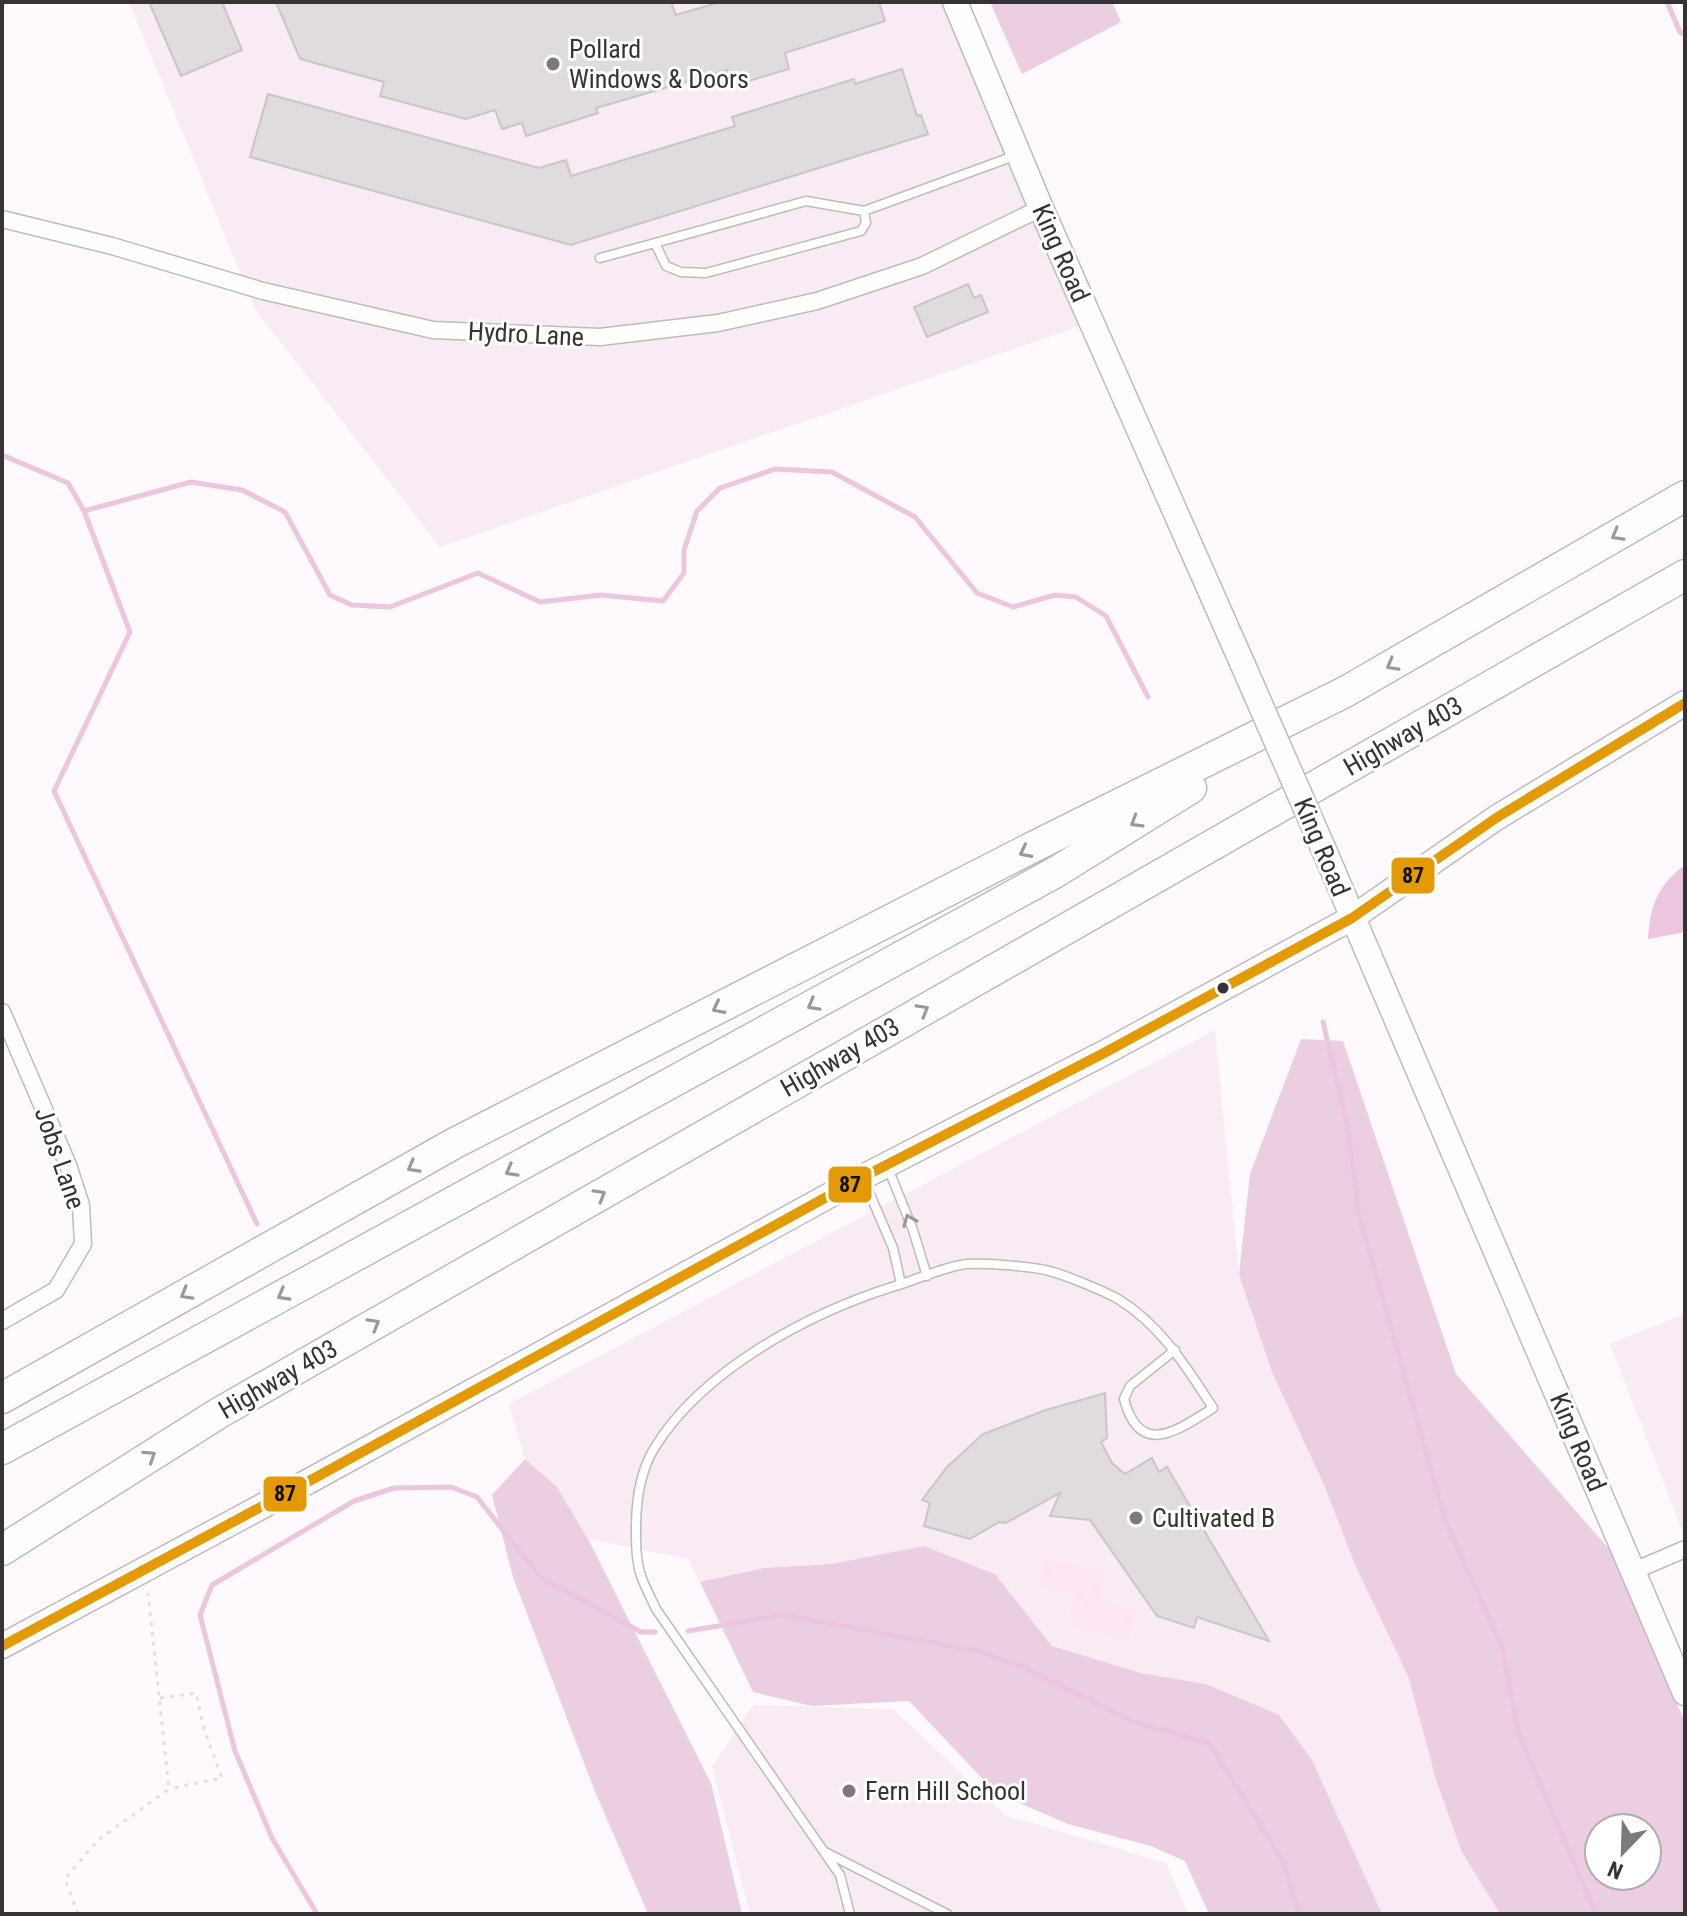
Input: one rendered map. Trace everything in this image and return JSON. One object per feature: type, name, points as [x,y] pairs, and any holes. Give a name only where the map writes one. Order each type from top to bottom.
[{"type":"highway","points":[[2,1449],[1056,872],[1345,692],[1685,496]]},
{"type":"highway","name":"Highway 403","points":[[2,1550],[219,1413],[1685,575]]},
{"type":"highway","points":[[2,1398],[455,1143],[1033,847],[1345,692]]},
{"type":"highway","points":[[2,1539],[85,1498]]},
{"type":"street","name":"King Road","points":[[955,2],[1041,208],[1324,850],[1685,1693]]},
{"type":"street","name":"Hydro Lane","points":[[2,219],[112,246],[263,291],[433,330],[600,337],[718,323],[817,301],[922,266],[1041,208]]},
{"type":"street","points":[[2,1646],[863,1177],[1104,1053],[1352,918],[1496,818],[1685,703]]},
{"type":"street","name":"Jobs Lane","points":[[2,1012],[68,1165],[81,1205],[83,1244],[56,1290],[2,1321]]},
{"type":"street","points":[[1634,1571],[1685,1549]]},
{"type":"lane","points":[[600,258],[806,201],[864,211],[1019,154]]},
{"type":"lane","points":[[655,243],[666,266],[681,272],[706,273],[861,231],[866,223],[864,211]]},
{"type":"lane","points":[[886,1165],[913,1230],[927,1276]]},
{"type":"lane","points":[[863,1177],[893,1248],[901,1284]]},
{"type":"lane","points":[[850,1914],[840,1875],[656,1609],[641,1575],[636,1514],[641,1479],[653,1449],[677,1416],[725,1373],[765,1345],[804,1322],[859,1298],[966,1264],[1046,1270],[1119,1299],[1166,1339],[1175,1350],[1213,1408],[1165,1436],[1145,1433],[1134,1423],[1124,1399],[1130,1386],[1175,1350]]},
{"type":"lane","points":[[824,1852],[947,1914]]},
{"type":"path","points":[[146,1569],[169,1789]]},
{"type":"path","points":[[78,1914],[65,1879],[98,1840],[169,1789],[222,1778],[204,1729],[196,1693],[159,1698]]},
{"type":"shaded area","points":[[129,2],[947,2],[1080,326],[440,547],[255,309]]},
{"type":"shaded area","points":[[990,2],[1112,2],[1121,22],[1022,74]]},
{"type":"shaded area","points":[[1685,865],[1685,932],[1648,939],[1657,897],[1668,880]]},
{"type":"shaded area","points":[[1215,1030],[1239,1275],[1272,1372],[1324,1485],[1356,1567],[1408,1676],[1437,1783],[1462,1852],[1500,1914],[1382,1914],[1312,1760],[1206,1684],[1141,1673],[1052,1646],[995,1574],[924,1546],[831,1564],[764,1568],[700,1582],[688,1559],[588,1539],[557,1487],[525,1459],[509,1404]]},
{"type":"shaded area","points":[[1301,1039],[1343,1041],[1456,1374],[1609,1549],[1685,1722],[1685,1914],[1500,1914],[1462,1852],[1437,1783],[1408,1676],[1356,1567],[1324,1485],[1272,1372],[1239,1275],[1250,1174]]},
{"type":"shaded area","points":[[1685,1314],[1685,1538],[1610,1344]]},
{"type":"shaded area","points":[[525,1459],[557,1487],[588,1539],[711,1783],[742,1914],[648,1914],[594,1789],[513,1577],[492,1495]]},
{"type":"shaded area","points":[[924,1546],[995,1574],[1052,1646],[1141,1673],[1206,1684],[1279,1715],[1312,1760],[1382,1914],[1209,1914],[1185,1861],[1151,1846],[1068,1824],[996,1793],[909,1701],[812,1706],[753,1692],[700,1582],[764,1568],[831,1564]]},
{"type":"shaded area","points":[[1046,1558],[1105,1574],[1098,1602],[1135,1611],[1128,1640],[1068,1624],[1075,1594],[1039,1585]]},
{"type":"shaded area","name":"Fern Hill School","points":[[753,1705],[893,1709],[1005,1815],[1166,1863],[1188,1914],[750,1914],[712,1767]]},
{"type":"building","points":[[149,2],[222,2],[242,50],[181,76]]},
{"type":"building","name":"Pollard Windows & Doors","points":[[276,2],[671,2],[676,15],[720,2],[879,2],[885,21],[785,53],[789,69],[732,86],[727,70],[596,108],[598,113],[526,136],[522,123],[502,129],[495,110],[466,119],[380,96],[384,82],[300,59]]},
{"type":"building","name":"Pollard Windows & Doors","points":[[902,69],[917,116],[921,115],[928,134],[571,245],[250,157],[268,94],[539,168],[566,160],[571,176],[735,126],[732,117],[854,79],[855,84]]},
{"type":"building","points":[[968,284],[974,298],[981,295],[988,312],[927,337],[914,307]]},
{"type":"building","name":"Cultivated B","points":[[1105,1393],[1107,1438],[1101,1442],[1112,1463],[1125,1474],[1152,1458],[1159,1472],[1167,1467],[1269,1641],[1197,1617],[1194,1628],[1157,1616],[1090,1520],[1050,1516],[1060,1493],[970,1539],[924,1526],[930,1503],[922,1500],[947,1467],[983,1434],[1046,1410]]},
{"type":"waterway","points":[[1667,2],[1680,32],[1685,35]]},
{"type":"waterway","points":[[2,455],[68,483],[84,511],[130,632],[54,791],[257,1224]]},
{"type":"waterway","points":[[84,511],[191,482],[242,490],[285,512],[330,595],[352,605],[390,607],[478,573],[540,602],[601,595],[663,601],[684,573],[684,550],[697,511],[720,488],[775,469],[832,472],[915,517],[977,593],[1013,607],[1055,595],[1076,597],[1106,616],[1148,697]]},
{"type":"waterway","points":[[1323,1022],[1348,1128],[1359,1215],[1446,1522],[1502,1647],[1519,1735],[1596,1914]]},
{"type":"waterway","points":[[317,1914],[272,1838],[235,1751],[200,1615],[212,1585],[354,1501],[394,1488],[451,1487],[477,1497],[540,1577],[641,1632],[655,1632]]},
{"type":"waterway","points":[[688,1631],[783,1615],[978,1651],[1023,1667],[1137,1723],[1209,1743],[1283,1861],[1299,1914]]},
{"type":"transit line","name":"87","points":[[2,1646],[863,1177],[1104,1053],[1352,918],[1496,818],[1685,703]]},
{"type":"place","name":"Pollard Windows & Doors","points":[[553,64]]},
{"type":"place","name":"Cultivated B","points":[[1136,1518]]},
{"type":"place","name":"Fern Hill School","points":[[849,1791]]}]
